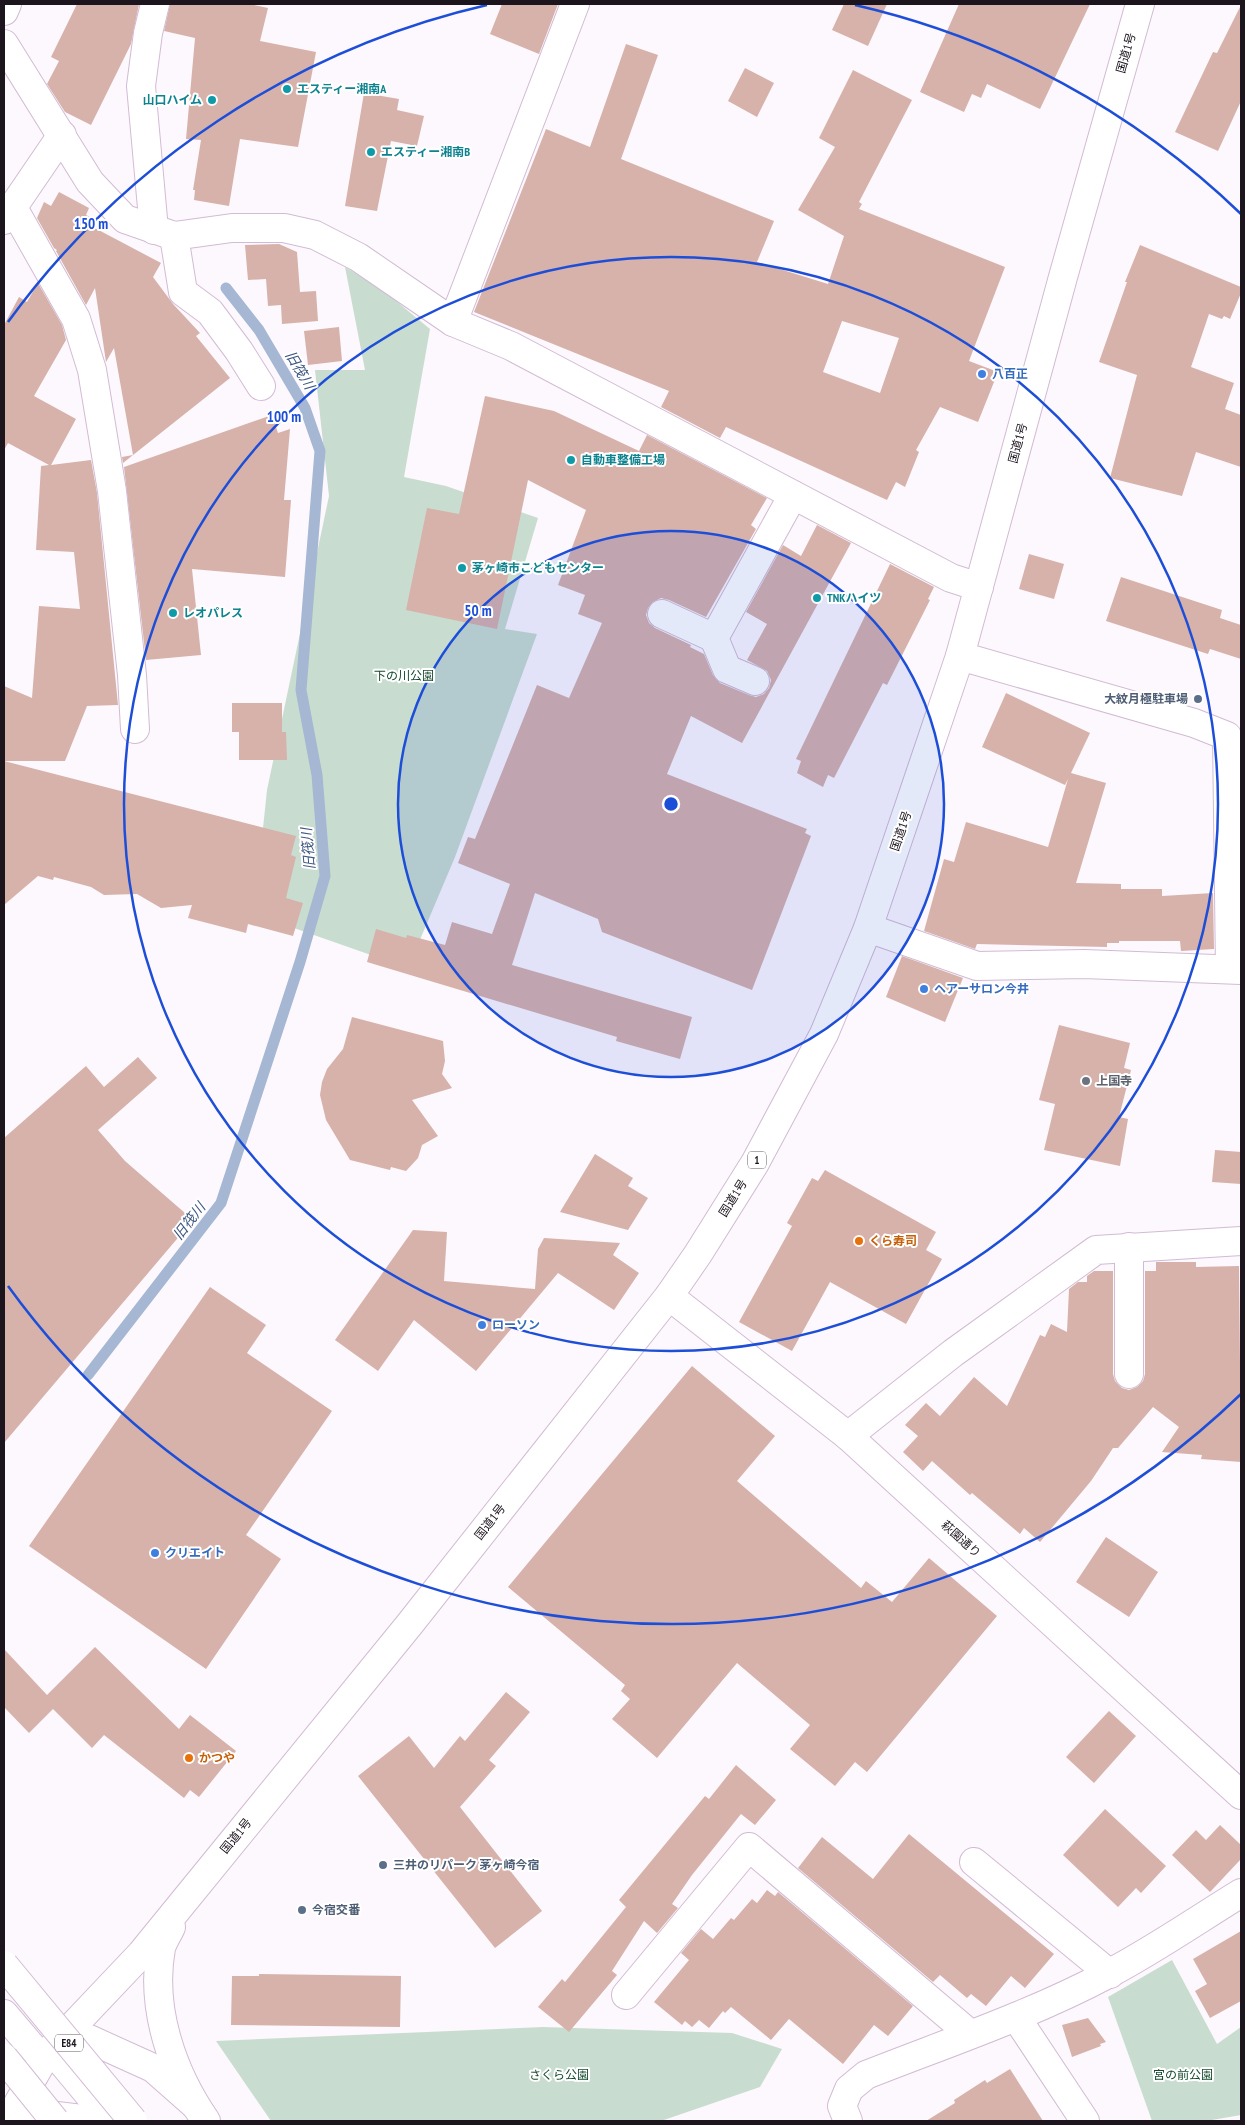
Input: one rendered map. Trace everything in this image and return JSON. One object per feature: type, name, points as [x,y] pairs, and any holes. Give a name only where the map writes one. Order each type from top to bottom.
[{"type":"main road","points":[[4,11],[7,4]]},
{"type":"main road","points":[[155,4],[148,33],[141,86],[164,233],[183,292],[210,312],[240,352],[260,386]]},
{"type":"main road","points":[[453,322],[575,4]]},
{"type":"main road","name":"国道1号","points":[[11,2117],[47,2054],[142,1954],[415,1617],[669,1296],[756,1163],[824,1034],[868,928],[960,656],[1135,6]]},
{"type":"main road","points":[[4,44],[90,182],[125,219],[164,233],[232,228],[284,228],[315,235],[358,257],[453,322],[511,346],[951,578],[979,586]]},
{"type":"main road","points":[[62,135],[8,213],[76,319],[92,370],[112,492],[132,675],[135,729]]},
{"type":"main road","points":[[714,638],[793,495]]},
{"type":"main road","points":[[662,614],[714,638],[727,669],[754,681]]},
{"type":"main road","points":[[868,928],[978,966],[1084,964],[1236,970],[1227,736],[1194,722],[960,656]]},
{"type":"main road","points":[[848,1436],[953,1354],[1096,1250],[1241,1241]]},
{"type":"main road","points":[[1129,1247],[1129,1374]]},
{"type":"main road","name":"萩園通り","points":[[669,1296],[848,1436],[1241,1795]]},
{"type":"main road","points":[[626,1995],[750,1847],[970,2034]]},
{"type":"main road","points":[[974,1862],[1110,1974]]},
{"type":"main road","points":[[848,2121],[842,2106],[849,2089],[866,2075],[1016,2017],[1110,1974],[1241,1893]]},
{"type":"main road","points":[[188,1895],[162,1946],[157,1993],[168,2048],[200,2113]]},
{"type":"main road","name":"E84","points":[[4,1965],[133,2121]]},
{"type":"main road","points":[[4,2014],[47,2054],[100,2108],[107,2121]]},
{"type":"main road","points":[[1016,2017],[1085,2121]]},
{"type":"main road","points":[[47,2054],[89,2039],[153,2068],[200,2113]]},
{"type":"main road","points":[[4,2058],[55,2121]]},
{"type":"main road","points":[[11,2117],[44,2114],[86,2121]]},
{"type":"green space","name":"下の川公園","points":[[345,267],[384,291],[430,329],[404,477],[446,486],[538,518],[505,629],[537,634],[455,857],[408,968],[254,914],[267,790],[329,496],[315,370],[365,370]]},
{"type":"green space","name":"宮の前公園","points":[[1172,1960],[1217,2044],[1241,2027],[1241,2115],[1206,2121],[1152,2121],[1108,1997]]},
{"type":"green space","name":"さくら公園","points":[[543,2027],[732,2033],[782,2049],[760,2087],[661,2121],[271,2121],[216,2041]]},
{"type":"building","points":[[77,4],[139,4],[131,44],[91,125],[65,112],[47,84],[59,61],[51,57]]},
{"type":"building","points":[[170,4],[250,4],[268,8],[260,41],[316,52],[298,147],[240,139],[229,206],[194,200],[195,190],[193,190],[201,140],[186,139],[195,38],[164,31]]},
{"type":"building","points":[[502,4],[558,4],[539,54],[490,34]]},
{"type":"building","points":[[844,4],[887,4],[868,46],[832,30]]},
{"type":"building","points":[[959,4],[1090,4],[1040,109],[987,84],[981,98],[972,94],[964,112],[920,92]]},
{"type":"building","points":[[1241,5],[1241,101],[1218,151],[1175,132],[1213,52],[1217,53]]},
{"type":"building","points":[[626,44],[658,55],[621,159],[774,221],[757,262],[828,284],[844,236],[798,210],[835,147],[819,138],[853,70],[912,100],[859,202],[862,204],[859,209],[1005,267],[969,361],[998,372],[978,422],[940,407],[916,450],[919,452],[905,487],[896,482],[887,500],[726,427],[720,438],[661,407],[669,391],[474,312],[546,129],[590,147]],"holes":[[[842,321],[899,338],[880,393],[823,372]]]},
{"type":"building","points":[[745,68],[774,83],[757,117],[728,101]]},
{"type":"building","name":"エスティー湘南B","points":[[364,93],[399,99],[397,110],[424,116],[417,146],[391,141],[377,211],[345,206]]},
{"type":"building","points":[[59,192],[89,208],[86,215],[94,219],[91,226],[161,263],[153,277],[173,304],[200,333],[196,336],[230,378],[123,463],[122,457],[133,455],[114,348],[106,362],[95,288],[86,305],[57,250],[37,218],[44,202],[51,206]]},
{"type":"building","points":[[279,244],[297,252],[300,292],[316,291],[318,321],[282,324],[281,305],[268,306],[266,279],[248,280],[245,245]]},
{"type":"building","points":[[1140,245],[1241,287],[1241,293],[1230,319],[1224,316],[1222,319],[1209,314],[1191,367],[1234,383],[1225,409],[1241,415],[1241,467],[1196,452],[1182,496],[1110,478],[1137,375],[1099,362],[1127,282],[1125,282]]},
{"type":"building","points":[[38,283],[62,325],[66,340],[34,396],[76,419],[51,465],[91,460],[97,493],[118,705],[87,706],[65,761],[4,761],[4,686],[32,698],[39,606],[80,609],[74,552],[36,550],[41,466],[49,465],[8,443],[4,450],[4,325],[19,297],[27,302]]},
{"type":"building","points":[[339,327],[342,361],[308,365],[304,331]]},
{"type":"building","points":[[485,396],[554,411],[639,451],[647,435],[767,498],[751,525],[756,529],[706,617],[661,598],[653,602],[648,608],[646,615],[649,623],[655,628],[691,645],[690,647],[704,654],[713,675],[720,683],[749,695],[756,697],[764,694],[769,688],[771,680],[767,671],[747,660],[767,624],[746,612],[783,545],[801,556],[817,525],[851,543],[742,743],[691,716],[667,774],[807,829],[805,833],[811,836],[752,990],[602,932],[598,919],[535,893],[512,965],[692,1017],[680,1059],[616,1041],[617,1037],[367,962],[376,929],[406,938],[407,935],[445,945],[452,922],[492,934],[510,884],[458,863],[468,837],[475,839],[537,685],[569,698],[602,623],[578,614],[585,595],[558,585],[586,510],[528,480],[497,629],[406,610],[427,508],[459,514]]},
{"type":"building","points":[[272,415],[278,433],[290,429],[284,500],[291,500],[285,577],[192,569],[201,655],[146,660],[124,467]]},
{"type":"building","points":[[1029,554],[1064,564],[1054,599],[1019,589]]},
{"type":"building","points":[[890,564],[934,587],[928,599],[930,600],[887,685],[883,683],[834,778],[828,775],[823,787],[797,773],[801,761],[796,759]]},
{"type":"building","points":[[1121,577],[1222,610],[1220,618],[1241,625],[1241,659],[1210,649],[1208,654],[1106,621]]},
{"type":"building","points":[[1006,693],[1090,733],[1071,773],[1106,783],[1076,883],[1121,884],[1121,889],[1162,889],[1162,896],[1213,893],[1214,949],[1181,951],[1180,941],[1119,941],[1119,943],[1107,943],[1107,947],[977,944],[975,949],[924,931],[944,859],[954,862],[966,822],[1048,847],[1068,779],[1065,785],[982,747]]},
{"type":"building","points":[[232,703],[282,703],[282,732],[286,732],[287,760],[239,760],[239,732],[232,732]]},
{"type":"building","points":[[4,761],[296,836],[291,855],[296,857],[286,898],[303,903],[293,936],[248,924],[246,933],[188,918],[192,905],[161,908],[137,894],[104,895],[91,887],[54,877],[53,880],[38,876],[4,905]]},
{"type":"building","name":"ヘアーサロン今井","points":[[902,956],[963,978],[945,1022],[886,997]]},
{"type":"building","points":[[352,1017],[443,1041],[445,1061],[442,1074],[452,1088],[412,1100],[438,1136],[422,1145],[418,1158],[406,1171],[391,1167],[390,1170],[350,1160],[326,1120],[320,1095],[322,1082],[327,1069],[343,1049]]},
{"type":"building","name":"上国寺","points":[[1059,1025],[1130,1043],[1124,1068],[1131,1070],[1119,1117],[1128,1119],[1120,1166],[1044,1150],[1055,1104],[1039,1100]]},
{"type":"building","points":[[138,1057],[157,1078],[98,1130],[125,1161],[193,1220],[4,1443],[4,1138],[86,1066],[104,1087]]},
{"type":"building","points":[[1215,1150],[1241,1152],[1241,1184],[1212,1182]]},
{"type":"building","points":[[595,1154],[633,1178],[628,1186],[648,1198],[628,1230],[560,1212]]},
{"type":"building","name":"くら寿司","points":[[825,1170],[936,1232],[926,1250],[942,1259],[906,1324],[830,1282],[792,1351],[739,1322],[792,1226],[787,1223],[812,1178],[818,1181]]},
{"type":"building","points":[[413,1230],[447,1232],[444,1281],[535,1289],[538,1249],[544,1238],[620,1243],[613,1255],[639,1273],[614,1310],[558,1273],[476,1371],[414,1320],[378,1371],[335,1340]]},
{"type":"building","points":[[1156,1262],[1196,1262],[1196,1267],[1239,1266],[1241,1462],[1201,1459],[1202,1455],[1162,1452],[1179,1427],[1153,1407],[1118,1448],[1113,1448],[1091,1481],[1040,1542],[1024,1528],[1020,1534],[972,1493],[970,1495],[932,1461],[923,1471],[903,1452],[918,1436],[905,1425],[926,1403],[940,1416],[974,1377],[1007,1406],[1040,1335],[1045,1337],[1051,1324],[1067,1332],[1069,1289],[1078,1282],[1087,1282],[1087,1276],[1094,1271],[1113,1271],[1113,1374],[1115,1381],[1122,1388],[1129,1390],[1137,1387],[1143,1381],[1145,1374],[1145,1271],[1156,1271]]},
{"type":"building","points":[[210,1287],[266,1325],[247,1353],[332,1411],[246,1535],[281,1559],[206,1669],[29,1546]]},
{"type":"building","points":[[692,1366],[775,1436],[737,1481],[861,1588],[866,1581],[892,1602],[929,1558],[997,1616],[867,1772],[855,1762],[835,1786],[790,1749],[810,1725],[737,1663],[657,1758],[612,1719],[630,1699],[621,1691],[625,1685],[508,1587]]},
{"type":"building","points":[[1106,1537],[1158,1572],[1129,1617],[1076,1582]]},
{"type":"building","points":[[95,1647],[179,1729],[190,1715],[236,1751],[199,1797],[190,1790],[184,1798],[104,1735],[92,1748],[53,1709],[29,1733],[4,1707],[4,1649],[47,1695]]},
{"type":"building","points":[[506,1692],[530,1712],[489,1760],[496,1766],[460,1807],[542,1911],[495,1948],[358,1776],[409,1736],[434,1768],[460,1736],[465,1741]]},
{"type":"building","points":[[1109,1711],[1136,1736],[1094,1783],[1066,1757]]},
{"type":"building","points":[[736,1765],[776,1800],[755,1825],[741,1814],[692,1875],[672,1904],[678,1908],[657,1933],[644,1921],[612,1971],[617,1975],[569,2032],[538,2007],[562,1979],[565,1982],[626,1907],[619,1900],[705,1796],[709,1799]]},
{"type":"building","points":[[1105,1809],[1166,1866],[1141,1893],[1136,1888],[1118,1907],[1063,1855]]},
{"type":"building","points":[[1220,1825],[1241,1845],[1241,1859],[1210,1892],[1172,1855],[1196,1830],[1206,1840]]},
{"type":"building","points":[[909,1834],[1054,1954],[1025,1988],[1011,1976],[986,2006],[971,1994],[967,1998],[940,1975],[933,1982],[798,1868],[822,1837],[873,1879]]},
{"type":"building","points":[[767,1890],[775,1896],[778,1892],[913,2006],[888,2036],[874,2025],[843,2064],[789,2019],[771,2040],[731,2007],[725,2013],[723,2011],[709,2028],[699,2020],[692,2027],[685,2021],[682,2025],[654,2002],[689,1960],[681,1953],[701,1929],[713,1939],[731,1918],[734,1920],[752,1899],[757,1903]]},
{"type":"building","points":[[1241,1931],[1241,2001],[1210,2018],[1195,1991],[1207,1984],[1193,1959]]},
{"type":"building","points":[[259,1974],[401,1976],[400,2027],[231,2025],[232,1976],[259,1976]]},
{"type":"building","points":[[1088,2018],[1106,2042],[1100,2044],[1101,2046],[1072,2057],[1062,2025]]},
{"type":"building","points":[[1010,2069],[1043,2121],[926,2121],[955,2103],[954,2100],[985,2080],[987,2083]]},
{"type":"waterway","name":"旧筏川","points":[[88,1375],[221,1203],[300,962],[325,876],[317,775],[301,690],[320,451],[305,408],[259,330],[226,288]]},
{"type":"place","name":"エスティー湘南A","points":[[287,89]]},
{"type":"place","name":"山口ハイム","points":[[212,100]]},
{"type":"place","name":"エスティー湘南B","points":[[371,152]]},
{"type":"place","name":"八百正","points":[[982,374]]},
{"type":"place","name":"自動車整備工場","points":[[571,460]]},
{"type":"place","name":"茅ヶ崎市こどもセンター","points":[[462,568]]},
{"type":"place","name":"TNKハイツ","points":[[817,598]]},
{"type":"place","name":"レオパレス","points":[[173,613]]},
{"type":"place","name":"大紋月極駐車場","points":[[1198,699]]},
{"type":"place","name":"ヘアーサロン今井","points":[[924,989]]},
{"type":"place","name":"上国寺","points":[[1086,1081]]},
{"type":"place","name":"くら寿司","points":[[859,1241]]},
{"type":"place","name":"ローソン","points":[[482,1325]]},
{"type":"place","name":"クリエイト","points":[[155,1553]]},
{"type":"place","name":"かつや","points":[[189,1758]]},
{"type":"place","name":"三井のリパーク 茅ヶ崎今宿","points":[[383,1865]]},
{"type":"place","name":"今宿交番","points":[[302,1910]]}]
